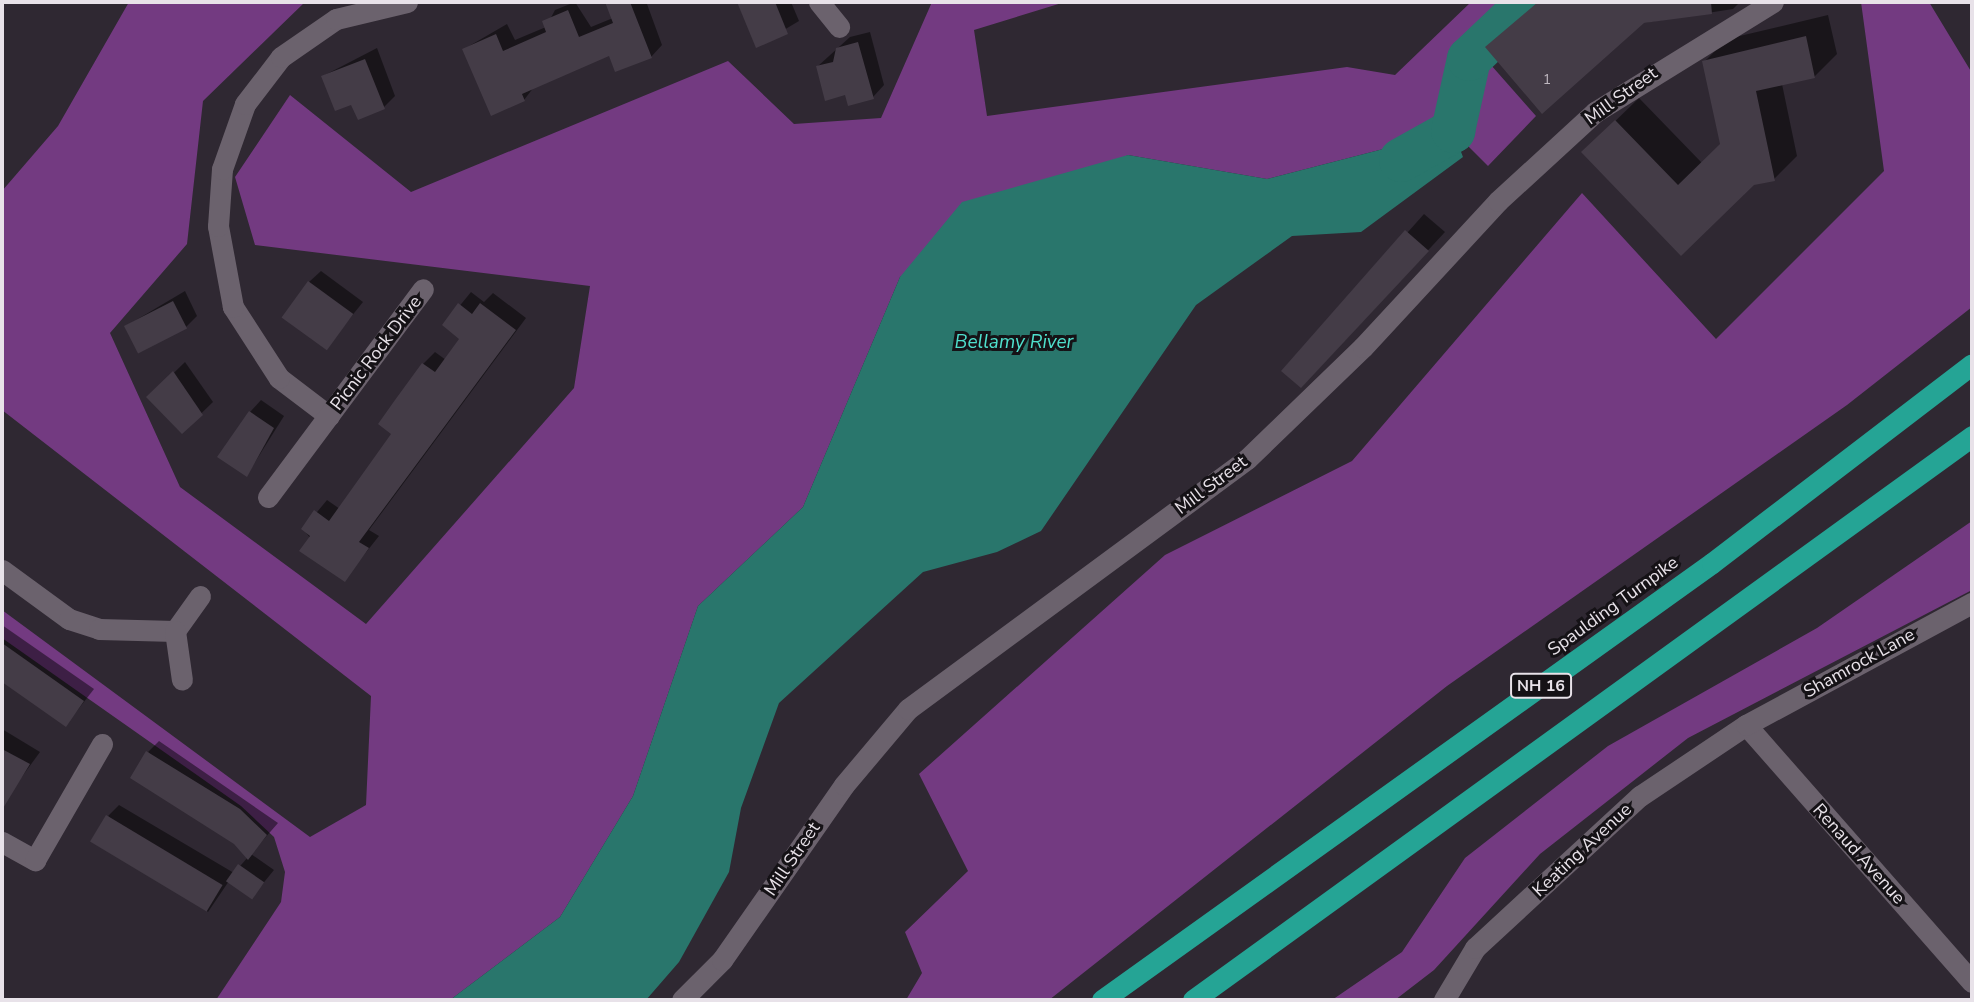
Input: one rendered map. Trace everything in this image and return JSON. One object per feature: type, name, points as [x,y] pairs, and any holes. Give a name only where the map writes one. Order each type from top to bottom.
[{"type":"highway","name":"Spaulding Turnpike","points":[[1102,1000],[1712,563],[1972,364]]},
{"type":"highway","name":"NH 16","points":[[1193,1000],[1940,462],[1972,436]]},
{"type":"highway","points":[[1940,462],[1972,444]]},
{"type":"street","name":"Picnic Rock Drive","points":[[328,416],[279,378],[233,307],[218,226],[222,169],[245,104],[281,57],[336,19],[407,2]]},
{"type":"street","points":[[819,2],[839,27]]},
{"type":"street","name":"Mill Street","points":[[682,1000],[722,960],[844,785],[908,709],[1247,459],[1339,372],[1498,201],[1595,112],[1773,2]]},
{"type":"street","name":"Picnic Rock Drive","points":[[268,497],[423,289]]},
{"type":"street","points":[[2,570],[86,626],[175,631]]},
{"type":"street","points":[[182,680],[175,631],[200,596]]},
{"type":"street","name":"Shamrock Lane","points":[[1746,725],[1972,603]]},
{"type":"street","name":"Renaud Avenue","points":[[1746,725],[1972,982]]},
{"type":"street","name":"Keating Avenue","points":[[1444,1000],[1475,948],[1631,805],[1746,725]]},
{"type":"street","points":[[2,842],[35,860],[102,744]]},
{"type":"shaded area","points":[[129,2],[305,2],[203,101],[187,244],[110,333],[180,487],[366,624],[574,388],[590,286],[255,245],[235,177],[290,95],[411,192],[728,61],[794,124],[881,118],[932,2],[1065,2],[974,30],[987,116],[1347,67],[1395,75],[1471,2],[1529,2],[1476,48],[1536,116],[1488,166],[1453,131],[1267,179],[1128,155],[900,277],[803,507],[698,606],[633,796],[560,917],[450,1000],[216,1000],[281,902],[285,872],[274,837],[241,806],[2,638],[2,610],[310,837],[366,805],[371,696],[2,410],[2,191],[58,126]]},
{"type":"shaded area","points":[[1861,2],[1929,2],[1972,73],[1972,307],[1847,405],[1447,686],[1049,1000],[906,1000],[922,973],[905,932],[968,871],[919,774],[1165,555],[1352,461],[1582,193],[1716,339],[1884,171]]},
{"type":"shaded area","points":[[1972,521],[1972,590],[1688,738],[1540,854],[1434,970],[1395,1000],[1332,1000],[1402,952],[1465,858],[1608,746],[1817,628]]},
{"type":"water","name":"Bellamy River","points":[[1453,131],[1463,157],[1361,232],[1292,236],[1196,305],[1041,531],[997,552],[923,572],[779,703],[741,808],[729,872],[679,962],[646,1000],[450,1000],[560,917],[633,796],[698,606],[803,507],[900,277],[962,202],[1128,155],[1267,179]]},
{"type":"building","points":[[605,2],[630,2],[652,58],[615,72],[609,56],[522,94],[525,101],[491,116],[462,49],[496,34],[503,51],[546,32],[542,21],[568,10],[579,37],[613,23]]},
{"type":"building","points":[[737,2],[775,2],[788,34],[756,48]]},
{"type":"building","points":[[1538,2],[1711,2],[1712,14],[1644,23],[1542,114],[1485,47]]},
{"type":"building","points":[[1806,36],[1815,78],[1756,91],[1775,181],[1754,185],[1681,256],[1581,152],[1615,120],[1678,185],[1720,144],[1702,61]]},
{"type":"building","points":[[858,42],[874,99],[848,106],[845,95],[825,101],[816,66],[833,62],[836,48]]},
{"type":"building","points":[[365,59],[385,109],[358,120],[351,105],[335,111],[321,76]]},
{"type":"building","points":[[1405,230],[1429,251],[1301,388],[1281,371]]},
{"type":"building","points":[[308,281],[353,314],[327,350],[282,317]]},
{"type":"building","points":[[173,301],[187,329],[138,354],[124,326]]},
{"type":"building","points":[[458,303],[472,314],[480,303],[516,330],[359,542],[369,548],[345,582],[299,551],[310,536],[301,529],[314,510],[329,521],[391,434],[378,424],[395,400],[422,363],[435,372],[459,339],[442,325]]},
{"type":"building","points":[[173,371],[203,415],[182,434],[146,397]]},
{"type":"building","points":[[249,411],[274,428],[247,477],[217,457]]},
{"type":"building","points":[[2,643],[84,701],[66,727],[2,682]]},
{"type":"building","points":[[2,749],[30,764],[2,810]]},
{"type":"building","points":[[146,751],[240,809],[267,835],[248,860],[234,844],[130,778]]},
{"type":"building","points":[[106,815],[223,885],[207,912],[90,842]]},
{"type":"building","points":[[238,864],[264,882],[252,900],[226,881]]},
{"type":"waterway","name":"Bellamy River","points":[[1401,160],[1453,131],[1469,59],[1529,2]]}]
